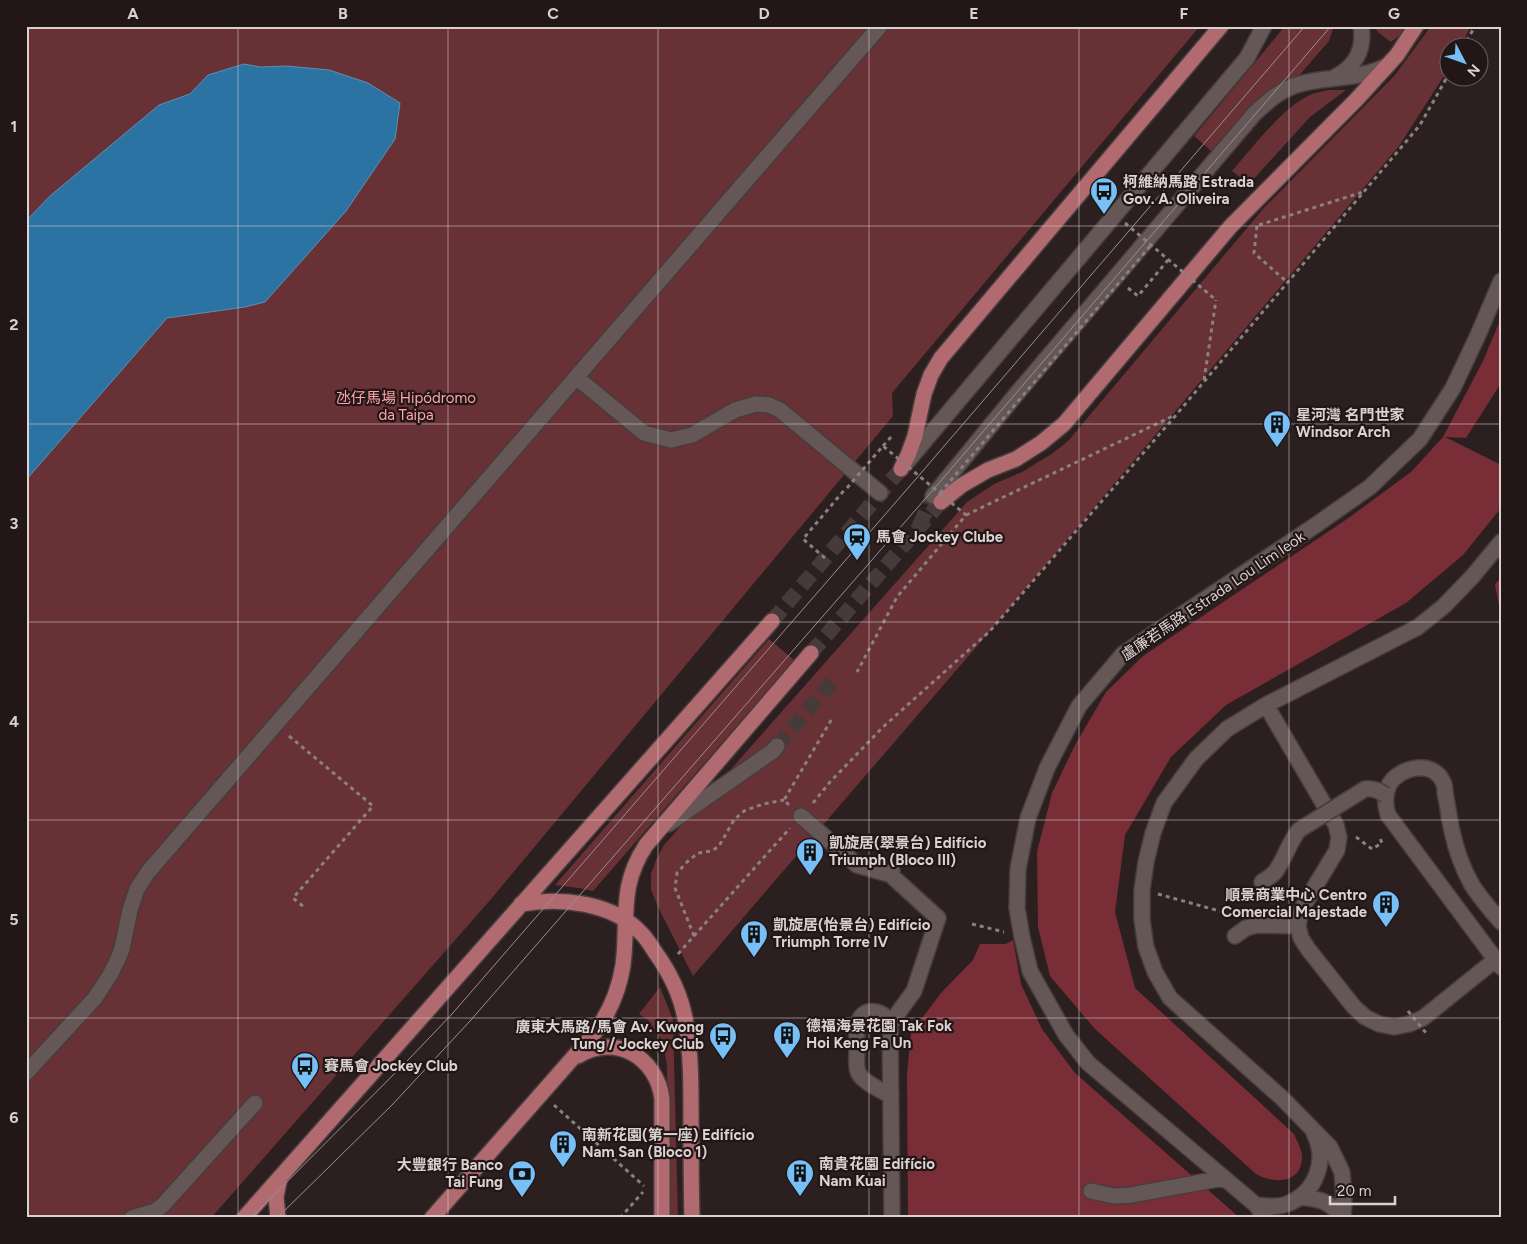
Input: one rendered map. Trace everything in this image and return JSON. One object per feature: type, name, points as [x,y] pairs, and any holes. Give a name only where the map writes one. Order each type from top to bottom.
[{"type":"main road","points":[[901,469],[915,436],[924,394],[941,358],[1221,26]]},
{"type":"main road","points":[[938,497],[988,470],[1016,459],[1041,443],[1064,424],[1230,227],[1357,99],[1397,55],[1416,26]]},
{"type":"main road","points":[[244,1218],[772,621]]},
{"type":"main road","points":[[432,1218],[594,1035],[611,1006],[621,973],[627,888],[634,866],[646,845],[810,653]]},
{"type":"main road","points":[[521,904],[549,901],[578,903],[600,908],[625,921],[641,933],[666,967],[681,1000],[691,1064],[692,1218]]},
{"type":"main road","points":[[567,1065],[585,1052],[598,1048],[612,1047],[634,1054],[645,1062],[654,1073],[662,1099],[662,1218]]},
{"type":"main road","points":[[278,1218],[276,1198],[281,1176]]},
{"type":"street","points":[[26,1073],[95,998],[110,975],[122,949],[130,910],[137,888],[148,872],[880,26]]},
{"type":"street","points":[[1331,79],[1344,72],[1354,62],[1360,50],[1363,36],[1361,26]]},
{"type":"street","points":[[901,469],[1247,58],[1265,28]]},
{"type":"street","points":[[938,497],[1019,391],[1254,114],[1277,94],[1298,84],[1376,72],[1388,65]]},
{"type":"street","name":"盧廉若馬路 Estrada Lou Lim Ieok","points":[[1261,1211],[1088,1063],[1066,1035],[1030,971],[1022,937],[1017,908],[1018,870],[1028,818],[1047,768],[1079,706],[1123,654],[1370,487],[1420,439],[1453,388],[1501,281]]},
{"type":"street","points":[[576,377],[644,433],[671,440],[692,435],[735,410],[756,404],[769,405],[780,410],[880,493]]},
{"type":"street","points":[[1343,1217],[1342,1172],[1330,1147],[1282,1098],[1170,998],[1155,972],[1146,947],[1142,920],[1142,890],[1146,862],[1153,833],[1164,803],[1196,759],[1227,729],[1266,705],[1418,627],[1444,606],[1472,577],[1501,542]]},
{"type":"street","points":[[1266,705],[1336,825],[1339,837],[1337,850],[1300,914],[1298,926],[1301,938],[1349,1000],[1365,1017],[1379,1024],[1394,1027],[1409,1024],[1423,1018],[1498,963],[1388,815],[1385,805],[1386,795],[1389,786],[1395,778],[1412,768],[1430,770],[1438,775],[1443,782],[1452,832],[1466,873],[1473,887],[1501,922]]},
{"type":"street","points":[[660,830],[773,751],[776,746]]},
{"type":"street","points":[[1262,882],[1274,873],[1292,838],[1299,830],[1365,789],[1376,790],[1386,795]]},
{"type":"street","points":[[801,816],[857,865],[892,873],[938,918],[914,991],[890,1024]]},
{"type":"street","points":[[1235,936],[1246,928],[1257,925],[1298,926]]},
{"type":"street","points":[[891,1096],[860,1075],[857,1067],[856,1028],[861,1017],[868,1013],[879,1012],[886,1017],[890,1024],[891,1096],[892,1218]]},
{"type":"street","points":[[132,1218],[155,1211],[163,1205],[255,1103]]},
{"type":"street","points":[[1261,1211],[1286,1204],[1300,1197],[1311,1186],[1318,1173],[1321,1158],[1319,1142],[1312,1127]]},
{"type":"street","points":[[1091,1191],[1114,1196],[1131,1195],[1224,1178]]},
{"type":"street","points":[[1300,1197],[1316,1198],[1331,1205],[1343,1217]]},
{"type":"path","points":[[1468,38],[1475,26]]},
{"type":"path","points":[[666,967],[830,782],[883,727],[990,631],[1420,125],[1441,88]]},
{"type":"path","points":[[1287,282],[1254,253],[1257,226],[1364,191]]},
{"type":"path","points":[[1125,223],[1216,300],[1204,381]]},
{"type":"path","points":[[938,497],[1151,245]]},
{"type":"path","points":[[1138,296],[1168,260]]},
{"type":"path","points":[[857,672],[897,597],[966,515],[1176,414]]},
{"type":"path","points":[[825,558],[803,539],[892,436]]},
{"type":"path","points":[[883,446],[938,497],[966,515]]},
{"type":"path","points":[[694,936],[675,888],[677,873],[698,853],[712,851],[720,846],[734,820],[744,811],[784,800],[833,717]]},
{"type":"path","points":[[275,725],[373,806],[292,898],[304,907]]},
{"type":"path","points":[[784,800],[801,816]]},
{"type":"path","points":[[1356,836],[1372,849],[1382,842],[1378,833]]},
{"type":"path","points":[[1142,890],[1242,917]]},
{"type":"path","points":[[972,924],[1022,937]]},
{"type":"path","points":[[1408,1011],[1426,1033]]},
{"type":"path","points":[[541,1094],[647,1188],[620,1218]]},
{"type":"green space","name":"氹仔馬場 Hipódromo da Taipa","points":[[26,26],[1200,26],[892,393],[893,416],[492,898],[211,1218],[26,1218]]},
{"type":"green space","points":[[1285,26],[1334,26],[1329,41],[1224,162],[1194,136]]},
{"type":"green space","points":[[1373,26],[1407,26],[1391,42]]},
{"type":"green space","points":[[1431,26],[1471,26],[1465,38],[1440,38],[1440,82],[1399,146],[990,631],[693,976],[651,890],[651,874],[664,845],[967,502],[994,484],[1022,472],[1053,453],[1068,441],[1263,209],[1395,75]]},
{"type":"green space","points":[[1328,90],[1346,90],[1310,117],[1249,184],[1232,171],[1268,129],[1289,109],[1312,94]]},
{"type":"green space","points":[[769,639],[794,660],[593,891],[555,885]]},
{"type":"green space","points":[[660,987],[673,1020],[678,1218],[668,1218],[667,1066],[663,1042],[648,1020],[639,1014]]},
{"type":"shaded area","points":[[1501,318],[1501,383],[1466,438],[1445,437],[1501,465],[1501,508],[1463,555],[1406,603],[1226,705],[1171,757],[1125,835],[1115,912],[1135,988],[1294,1134],[1301,1151],[1301,1166],[1292,1177],[1278,1180],[1270,1179],[1256,1174],[1095,1029],[1050,976],[1038,927],[1037,852],[1052,793],[1075,745],[1106,692],[1143,656],[1347,519],[1411,472],[1443,437],[1483,361]]},
{"type":"shaded area","points":[[1501,578],[1501,616],[1495,584]]},
{"type":"shaded area","points":[[1013,940],[1021,984],[1042,1029],[1075,1073],[1240,1218],[908,1218],[907,1074],[911,1033],[941,993],[973,960],[980,944],[1006,944]]},
{"type":"water","points":[[244,64],[260,67],[287,66],[329,70],[368,83],[400,103],[395,139],[346,211],[265,302],[245,307],[167,318],[26,480],[26,221],[50,196],[159,105],[190,94],[208,75]]},
{"type":"tunnel","points":[[772,621],[901,469]]},
{"type":"tunnel","points":[[919,526],[933,496]]},
{"type":"tunnel","points":[[811,653],[941,502]]},
{"type":"tunnel","points":[[777,746],[835,678]]},
{"type":"tram line","points":[[251,1218],[452,1014],[1305,26]]},
{"type":"tram line","points":[[277,1218],[392,1105],[470,1021],[939,483],[1331,26]]},
{"type":"place","name":"柯維納馬路 Estrada Gov. A. Oliveira","points":[[1104,215]]},
{"type":"place","name":"星河灣 名門世家 Windsor Arch","points":[[1277,448]]},
{"type":"place","name":"馬會 Jockey Clube","points":[[857,561]]},
{"type":"place","name":"凱旋居(翠景台) Edifício Triumph (Bloco III)","points":[[810,876]]},
{"type":"place","name":"順景商業中心 Centro Comercial Majestade","points":[[1386,928]]},
{"type":"place","name":"凱旋居(怡景台) Edifício Triumph Torre IV","points":[[754,958]]},
{"type":"place","name":"德福海景花園 Tak Fok Hoi Keng Fa Un","points":[[787,1059]]},
{"type":"place","name":"廣東大馬路/馬會 Av. Kwong Tung / Jockey Club","points":[[723,1060]]},
{"type":"place","name":"賽馬會 Jockey Club","points":[[305,1090]]},
{"type":"place","name":"南新花園(第一座) Edifício Nam San (Bloco 1)","points":[[563,1168]]},
{"type":"place","name":"南貴花園 Edifício Nam Kuai","points":[[800,1197]]},
{"type":"place","name":"大豐銀行 Banco Tai Fung","points":[[522,1198]]}]
